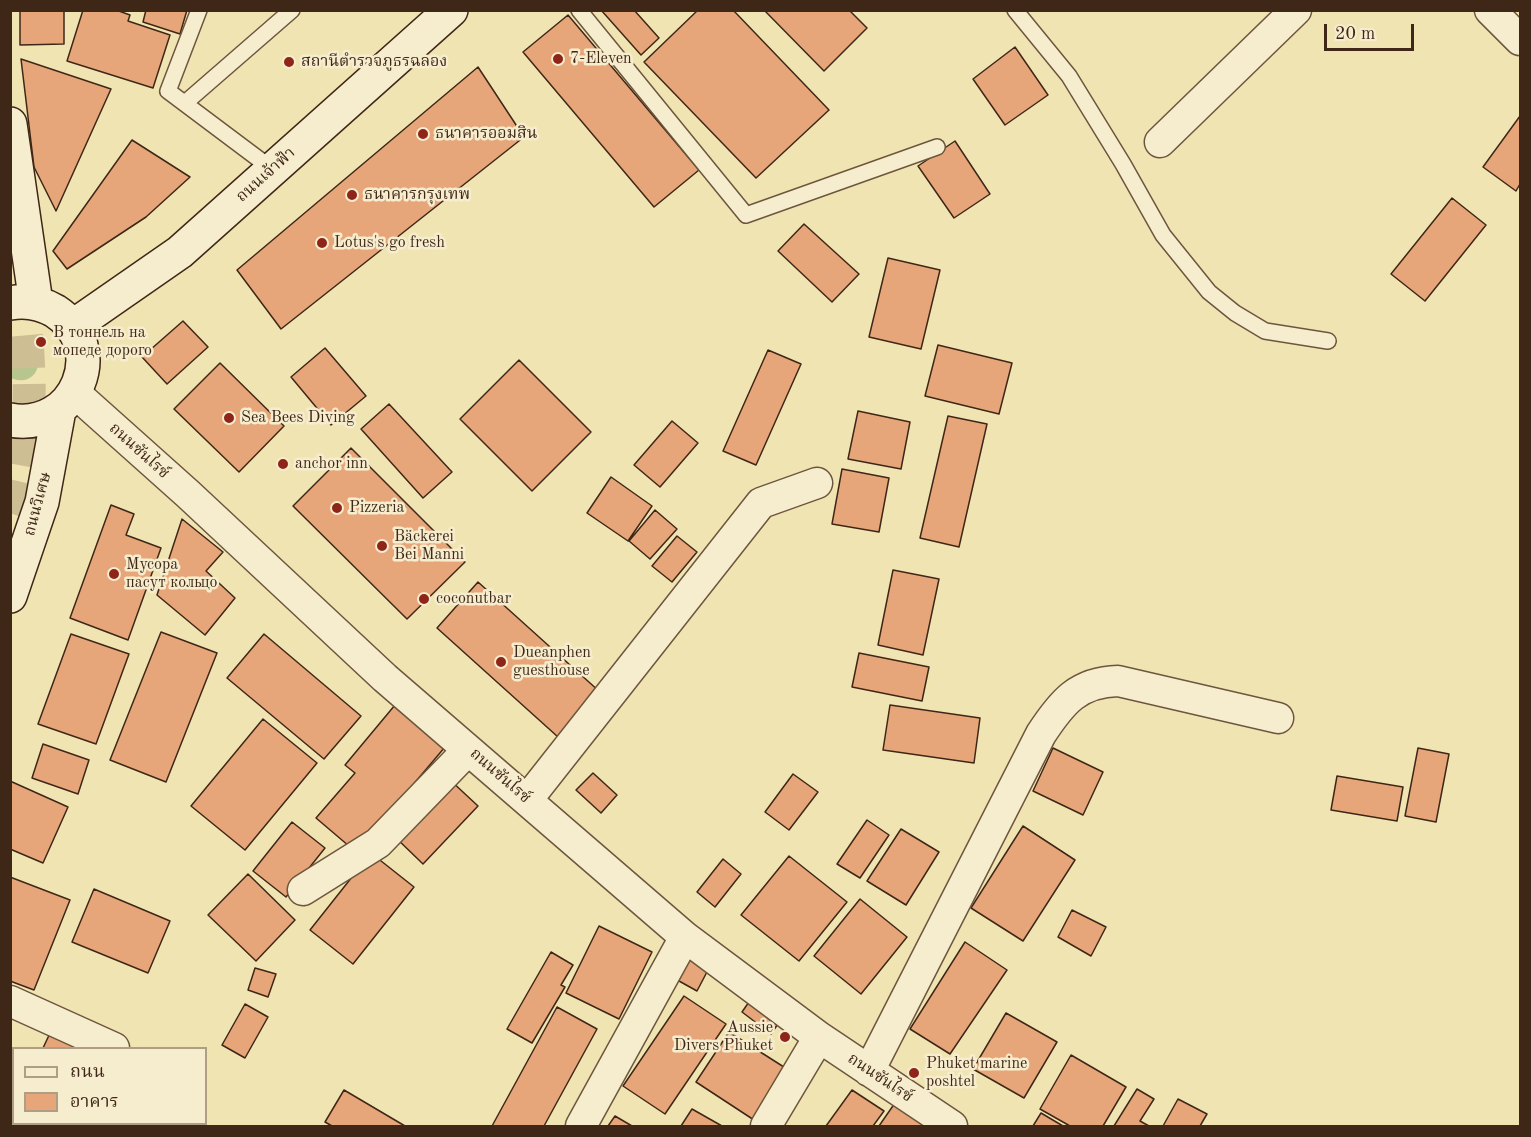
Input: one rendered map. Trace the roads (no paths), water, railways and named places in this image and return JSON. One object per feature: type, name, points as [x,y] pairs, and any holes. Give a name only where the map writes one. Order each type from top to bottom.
[{"type":"main road","name":"ถนนเจ้าฟ้า","points":[[72,327],[180,252],[451,10]]},
{"type":"main road","points":[[10,124],[23,303],[50,308],[72,327]]},
{"type":"main road","name":"ถนนวิเศษ","points":[[10,596],[42,502],[67,401],[82,377],[83,359],[80,342],[72,327]]},
{"type":"main road","points":[[10,420],[29,421],[45,417],[67,401]]},
{"type":"street","points":[[1160,142],[1296,10]]},
{"type":"street","points":[[1490,10],[1521,40]]},
{"type":"street","name":"ถนนซันไรซ์","points":[[67,401],[188,494],[385,678],[685,937],[819,1037],[952,1126]]},
{"type":"street","points":[[527,800],[761,503],[817,483]]},
{"type":"street","points":[[869,1071],[1041,734],[1056,711],[1074,694],[1092,684],[1119,681],[1278,718]]},
{"type":"street","points":[[303,890],[378,843],[468,750]]},
{"type":"street","points":[[581,1126],[685,937]]},
{"type":"street","points":[[10,1001],[112,1047]]},
{"type":"street","points":[[766,1126],[819,1037]]},
{"type":"lane","points":[[199,10],[168,91],[272,170]]},
{"type":"lane","points":[[185,103],[292,10]]},
{"type":"lane","points":[[579,10],[746,214],[937,147]]},
{"type":"lane","points":[[1016,10],[1069,76],[1163,235],[1209,292],[1235,313],[1265,331],[1328,341]]},
{"type":"tunnel","points":[[10,513],[19,484],[28,425],[29,365],[19,275]]},
{"type":"place","name":"7-Eleven","points":[[558,59]]},
{"type":"place","name":"สถานีตำรวจภูธรฉลอง","points":[[289,62]]},
{"type":"place","name":"ธนาคารออมสิน","points":[[423,134]]},
{"type":"place","name":"ธนาคารกรุงเทพ","points":[[352,195]]},
{"type":"place","name":"Lotus's go fresh","points":[[322,243]]},
{"type":"place","name":"В тоннель на мопеде дорого","points":[[41,342]]},
{"type":"place","name":"Sea Bees Diving","points":[[229,418]]},
{"type":"place","name":"anchor inn","points":[[283,464]]},
{"type":"place","name":"Pizzeria","points":[[337,508]]},
{"type":"place","name":"Bäckerei Bei Manni","points":[[382,546]]},
{"type":"place","name":"Мусора пасут кольцо","points":[[114,574]]},
{"type":"place","name":"coconutbar","points":[[424,599]]},
{"type":"place","name":"Dueanphen guesthouse","points":[[501,662]]},
{"type":"place","name":"Aussie Divers Phuket","points":[[785,1037]]},
{"type":"place","name":"Phuket marine poshtel","points":[[914,1073]]}]
